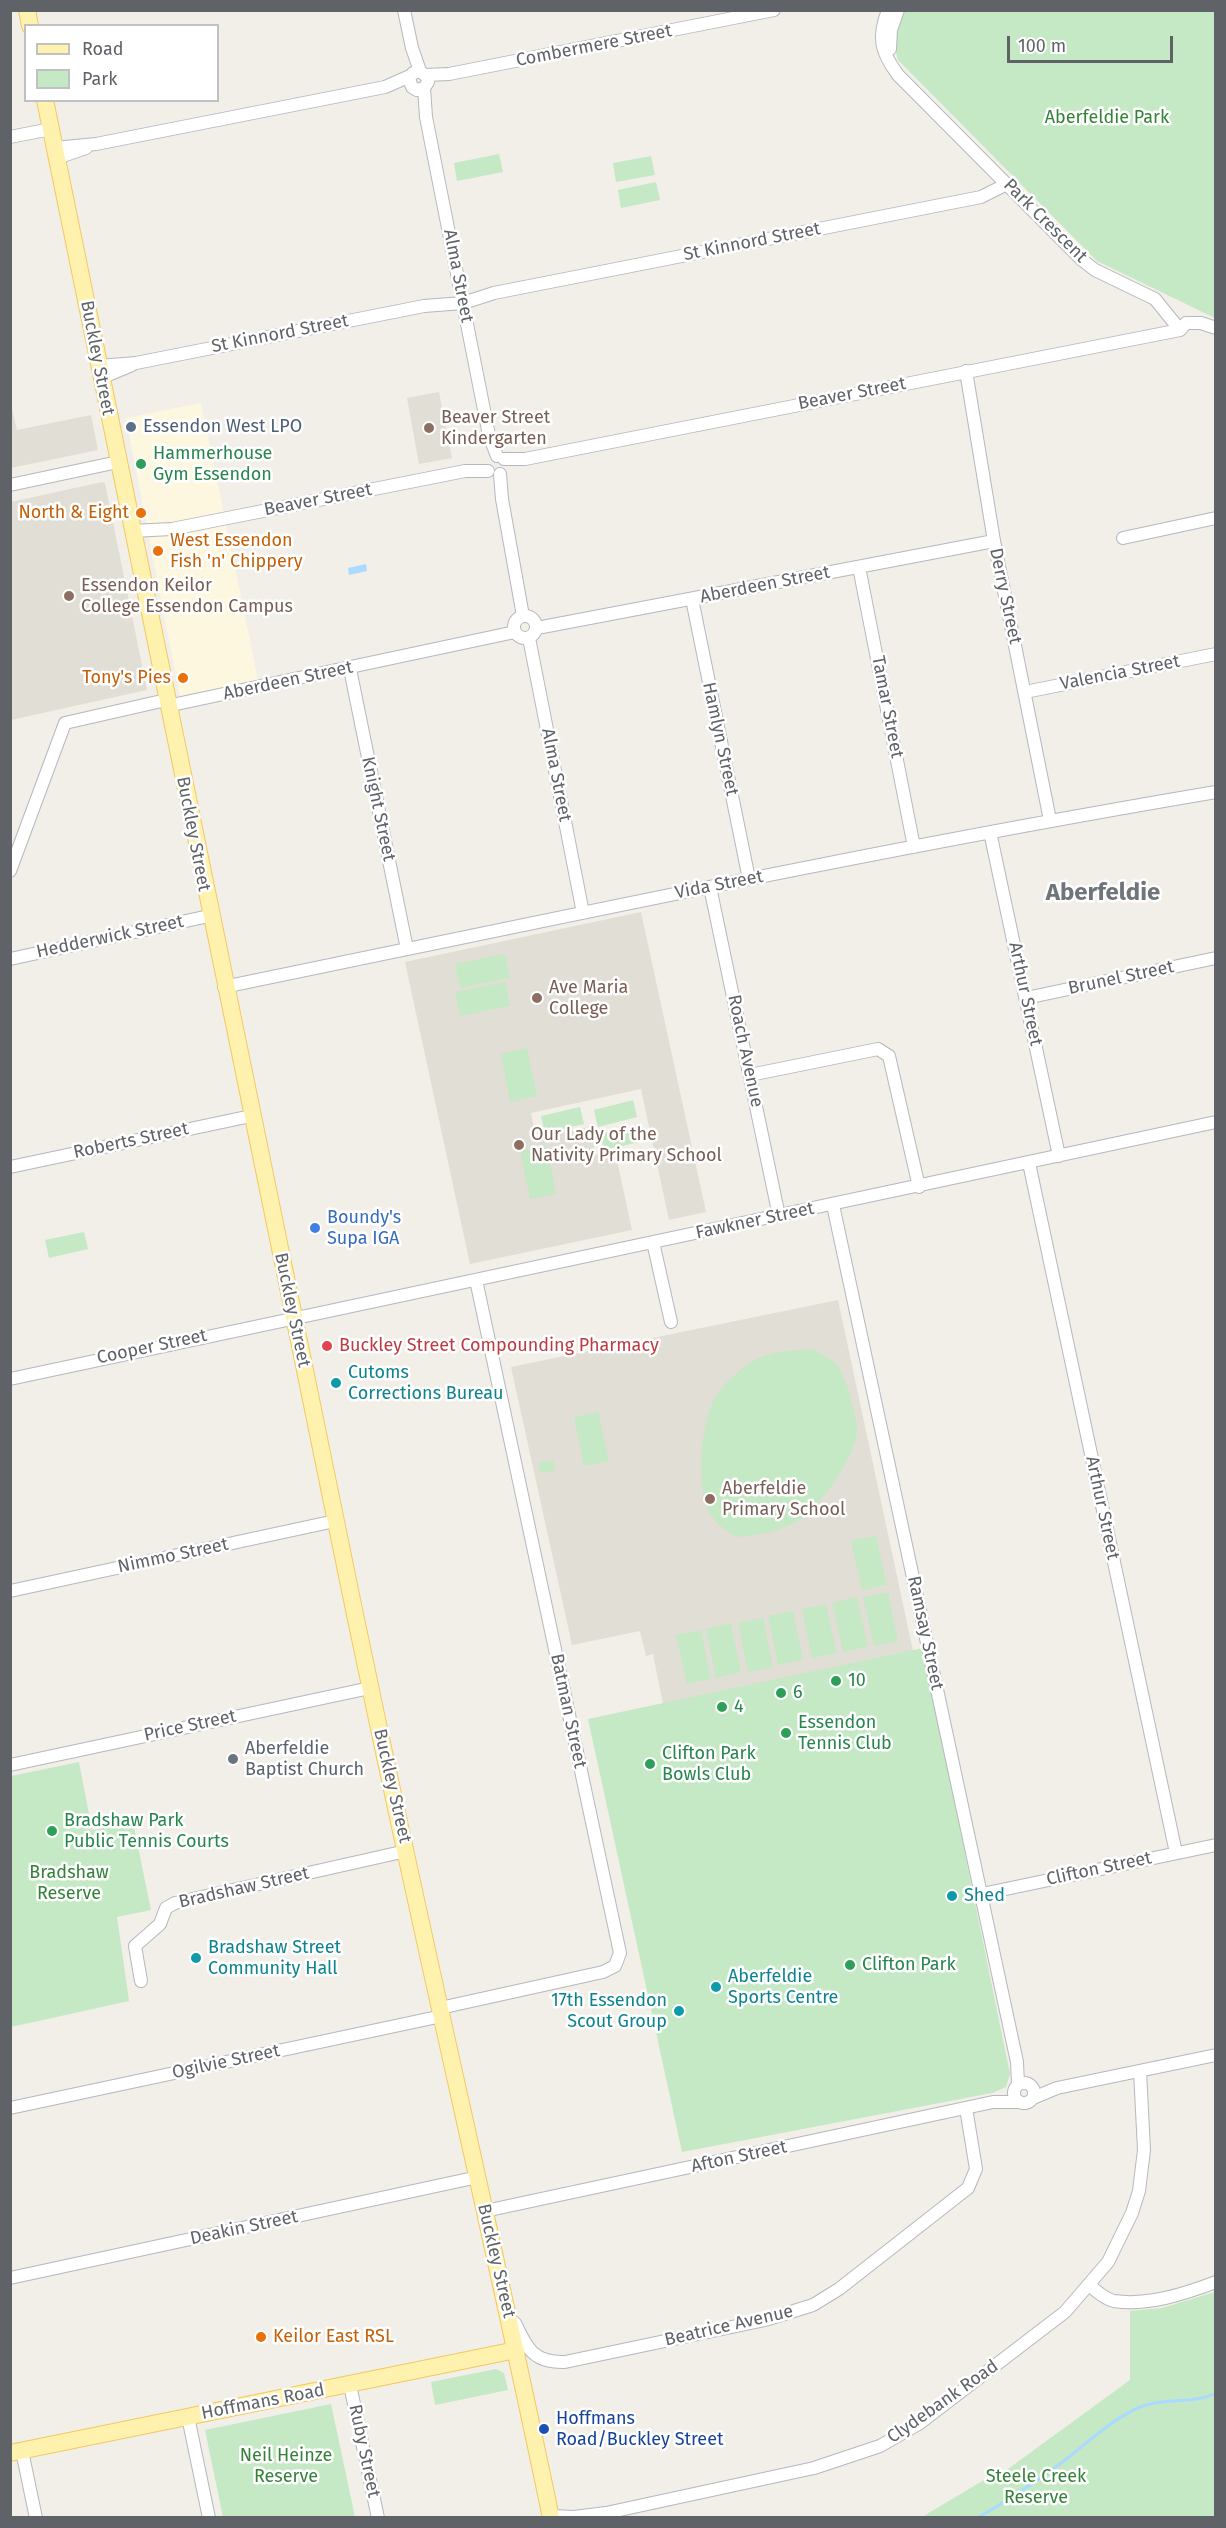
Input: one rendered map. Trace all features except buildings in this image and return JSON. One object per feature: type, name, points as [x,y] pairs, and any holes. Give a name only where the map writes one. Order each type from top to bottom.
[{"type":"main road","name":"Buckley Street","points":[[45,102],[209,916],[370,1689],[507,2306],[551,2517]]},
{"type":"main road","name":"Hoffmans Road","points":[[14,2449],[188,2417],[516,2350]]},
{"type":"street","name":"Alma Street","points":[[404,10],[502,499],[523,616]]},
{"type":"street","name":"Combermere Street","points":[[56,153],[774,10]]},
{"type":"street","name":"Park Crescent","points":[[888,10],[881,40],[886,59],[893,68],[1082,260],[1095,270],[1155,300],[1180,330]]},
{"type":"street","points":[[893,68],[889,37],[898,10]]},
{"type":"street","points":[[10,137],[51,129]]},
{"type":"street","name":"St Kinnord Street","points":[[100,372],[136,363],[981,197],[1007,184]]},
{"type":"street","points":[[1180,330],[1186,323],[1202,322],[1215,328]]},
{"type":"street","name":"Beaver Street","points":[[133,537],[1180,330]]},
{"type":"street","name":"Derry Street","points":[[966,371],[994,542],[1050,820]]},
{"type":"street","points":[[10,484],[118,462]]},
{"type":"street","points":[[1124,538],[1215,518]]},
{"type":"street","name":"Aberdeen Street","points":[[533,633],[692,599],[994,542]]},
{"type":"street","name":"Tamar Street","points":[[859,567],[914,847]]},
{"type":"street","name":"Hamlyn Street","points":[[692,599],[749,879]]},
{"type":"street","points":[[523,616],[533,619],[533,633],[521,638],[515,632],[515,622],[523,616]]},
{"type":"street","name":"Aberdeen Street","points":[[10,871],[65,723],[350,669],[515,632]]},
{"type":"street","name":"Alma Street","points":[[533,633],[584,913]]},
{"type":"street","name":"Valencia Street","points":[[1025,692],[1215,654]]},
{"type":"street","name":"Knight Street","points":[[350,669],[407,949]]},
{"type":"street","name":"Vida Street","points":[[224,987],[710,886],[1050,820],[1215,792]]},
{"type":"street","name":"Arthur Street","points":[[990,832],[1059,1156]]},
{"type":"street","name":"Roach Avenue","points":[[710,886],[779,1216]]},
{"type":"street","name":"Hedderwick Street","points":[[10,959],[209,916]]},
{"type":"street","name":"Brunel Street","points":[[1026,998],[1215,958]]},
{"type":"street","points":[[750,1075],[878,1049],[884,1052],[889,1056],[919,1187]]},
{"type":"street","name":"Roberts Street","points":[[10,1167],[251,1116]]},
{"type":"street","name":"Fawkner Street","points":[[294,1318],[919,1187],[1215,1122]]},
{"type":"street","name":"Arthur Street","points":[[1029,1163],[1176,1853]]},
{"type":"street","name":"Ramsay Street","points":[[833,1205],[1024,2091]]},
{"type":"street","points":[[653,1242],[671,1322]]},
{"type":"street","name":"Batman Street","points":[[441,2012],[603,1972],[615,1966],[620,1953],[476,1280]]},
{"type":"street","name":"Cooper Street","points":[[10,1378],[294,1318]]},
{"type":"street","name":"Nimmo Street","points":[[10,1591],[335,1521]]},
{"type":"street","name":"Price Street","points":[[10,1765],[370,1689]]},
{"type":"street","name":"Clifton Street","points":[[982,1894],[1215,1845]]},
{"type":"street","name":"Bradshaw Street","points":[[141,1981],[135,1946],[160,1924],[166,1908],[175,1903],[406,1851]]},
{"type":"street","name":"Ogilvie Street","points":[[10,2108],[441,2012]]},
{"type":"street","points":[[1024,2091],[1057,2088],[1215,2055]]},
{"type":"street","name":"Clydebank Road","points":[[551,2517],[606,2513],[814,2468],[880,2446],[899,2437],[952,2399],[1065,2312],[1090,2286],[1117,2247],[1138,2191],[1143,2169],[1145,2129],[1140,2071]]},
{"type":"street","name":"Afton Street","points":[[485,2211],[993,2102],[1024,2091]]},
{"type":"street","name":"Beatrice Avenue","points":[[507,2306],[524,2343],[532,2352],[546,2361],[565,2362],[775,2317],[802,2309],[826,2297],[968,2188],[976,2174],[976,2158],[966,2108]]},
{"type":"street","name":"Deakin Street","points":[[10,2278],[478,2177]]},
{"type":"street","points":[[1090,2286],[1113,2301],[1138,2301],[1174,2296],[1215,2282]]},
{"type":"street","name":"Ruby Street","points":[[350,2385],[378,2517]]},
{"type":"street","points":[[188,2417],[209,2517]]},
{"type":"street","points":[[14,2449],[36,2517]]},
{"type":"shaded area","name":"Beaver Street Kindergarten","points":[[439,392],[452,458],[419,464],[407,398]]},
{"type":"shaded area","points":[[10,401],[17,430],[91,415],[98,450],[11,468]]},
{"type":"shaded area","points":[[201,403],[258,680],[180,697],[126,418]]},
{"type":"shaded area","name":"Essendon Keilor College Essendon Campus","points":[[105,483],[147,690],[11,720],[11,502]]},
{"type":"shaded area","points":[[641,912],[706,1212],[669,1220],[641,1089],[531,1113],[536,1138],[590,1127],[596,1155],[615,1151],[632,1230],[470,1264],[405,962]]},
{"type":"shaded area","name":"Aberfeldie Primary School","points":[[838,1300],[913,1651],[663,1704],[653,1654],[646,1656],[640,1631],[572,1645],[511,1367]]},
{"type":"green space","name":"Aberfeldie Park","points":[[905,11],[1215,11],[1215,318],[1097,261],[898,60],[895,34]]},
{"type":"green space","points":[[499,154],[503,172],[457,181],[454,163]]},
{"type":"green space","points":[[651,156],[655,175],[616,182],[613,163]]},
{"type":"green space","points":[[656,182],[660,200],[621,208],[618,190]]},
{"type":"green space","points":[[505,954],[510,978],[460,988],[455,964]]},
{"type":"green space","points":[[505,982],[510,1006],[460,1016],[455,992]]},
{"type":"green space","points":[[527,1048],[537,1096],[510,1102],[501,1054]]},
{"type":"green space","points":[[633,1100],[637,1117],[598,1127],[594,1110]]},
{"type":"green space","points":[[580,1107],[584,1124],[545,1133],[541,1116]]},
{"type":"green space","points":[[640,1124],[644,1141],[604,1150],[600,1134]]},
{"type":"green space","points":[[547,1146],[556,1194],[530,1199],[520,1151]]},
{"type":"green space","points":[[84,1232],[88,1249],[49,1258],[45,1240]]},
{"type":"green space","points":[[814,1349],[837,1365],[847,1387],[857,1431],[851,1453],[836,1479],[818,1503],[801,1519],[769,1532],[735,1537],[714,1519],[704,1494],[701,1460],[703,1442],[715,1398],[727,1382],[755,1360],[776,1353]]},
{"type":"green space","points":[[598,1412],[609,1461],[584,1466],[574,1417]]},
{"type":"green space","points":[[553,1460],[555,1471],[541,1473],[538,1463]]},
{"type":"green space","points":[[876,1536],[887,1585],[862,1590],[851,1541]]},
{"type":"green space","points":[[888,1592],[898,1641],[874,1646],[863,1597]]},
{"type":"green space","points":[[857,1597],[868,1646],[843,1652],[832,1603]]},
{"type":"green space","points":[[826,1604],[837,1653],[812,1658],[802,1609]]},
{"type":"green space","points":[[793,1611],[803,1660],[778,1665],[768,1616]]},
{"type":"green space","points":[[763,1618],[773,1667],[748,1672],[738,1623]]},
{"type":"green space","points":[[731,1623],[741,1672],[716,1678],[706,1629]]},
{"type":"green space","points":[[701,1630],[711,1679],[687,1684],[676,1635]]},
{"type":"green space","name":"Clifton Park","points":[[923,1648],[1010,2074],[1006,2087],[992,2093],[682,2152],[588,1719]]},
{"type":"green space","name":"Bradshaw Reserve","points":[[79,1762],[92,1830],[133,1822],[151,1910],[117,1917],[129,2001],[11,2027],[11,1776]]},
{"type":"green space","name":"Steele Creek Reserve","points":[[1215,2292],[1215,2517],[922,2517],[984,2480],[1008,2469],[1130,2380],[1130,2311],[1162,2308]]},
{"type":"green space","points":[[496,2369],[504,2373],[508,2390],[435,2405],[431,2382]]},
{"type":"green space","name":"Neil Heinze Reserve","points":[[331,2404],[355,2517],[223,2517],[205,2430]]},
{"type":"water","points":[[366,564],[367,571],[349,575],[348,568]]},
{"type":"waterway","points":[[977,2518],[1033,2483],[1110,2424],[1130,2412],[1149,2404],[1198,2399],[1216,2393]]},
{"type":"place","name":"Essendon West LPO","points":[[131,427]]},
{"type":"place","name":"Beaver Street Kindergarten","points":[[429,428]]},
{"type":"place","name":"Hammerhouse Gym Essendon","points":[[141,464]]},
{"type":"place","name":"North & Eight","points":[[141,513]]},
{"type":"place","name":"West Essendon Fish 'n' Chippery","points":[[158,551]]},
{"type":"place","name":"Essendon Keilor College Essendon Campus","points":[[69,596]]},
{"type":"place","name":"Tony's Pies","points":[[183,678]]},
{"type":"place","name":"Ave Maria College","points":[[537,998]]},
{"type":"place","name":"Our Lady of the Nativity Primary School","points":[[519,1145]]},
{"type":"place","name":"Boundy's Supa IGA","points":[[315,1228]]},
{"type":"place","name":"Buckley Street Compounding Pharmacy","points":[[327,1346]]},
{"type":"place","name":"Cutoms Corrections Bureau","points":[[336,1383]]},
{"type":"place","name":"Aberfeldie Primary School","points":[[710,1499]]},
{"type":"place","name":"10","points":[[836,1681]]},
{"type":"place","name":"6","points":[[781,1693]]},
{"type":"place","name":"4","points":[[722,1707]]},
{"type":"place","name":"Essendon Tennis Club","points":[[786,1733]]},
{"type":"place","name":"Aberfeldie Baptist Church","points":[[233,1759]]},
{"type":"place","name":"Clifton Park Bowls Club","points":[[650,1764]]},
{"type":"place","name":"Bradshaw Park Public Tennis Courts","points":[[52,1831]]},
{"type":"place","name":"Shed","points":[[952,1896]]},
{"type":"place","name":"Bradshaw Street Community Hall","points":[[196,1958]]},
{"type":"place","name":"Clifton Park","points":[[850,1965]]},
{"type":"place","name":"Aberfeldie Sports Centre","points":[[716,1987]]},
{"type":"place","name":"17th Essendon Scout Group","points":[[679,2011]]},
{"type":"place","name":"Keilor East RSL","points":[[261,2337]]},
{"type":"place","name":"Hoffmans Road/Buckley Street","points":[[544,2429]]},
{"type":"district","name":"Aberfeldie","points":[[1103,893]]}]
